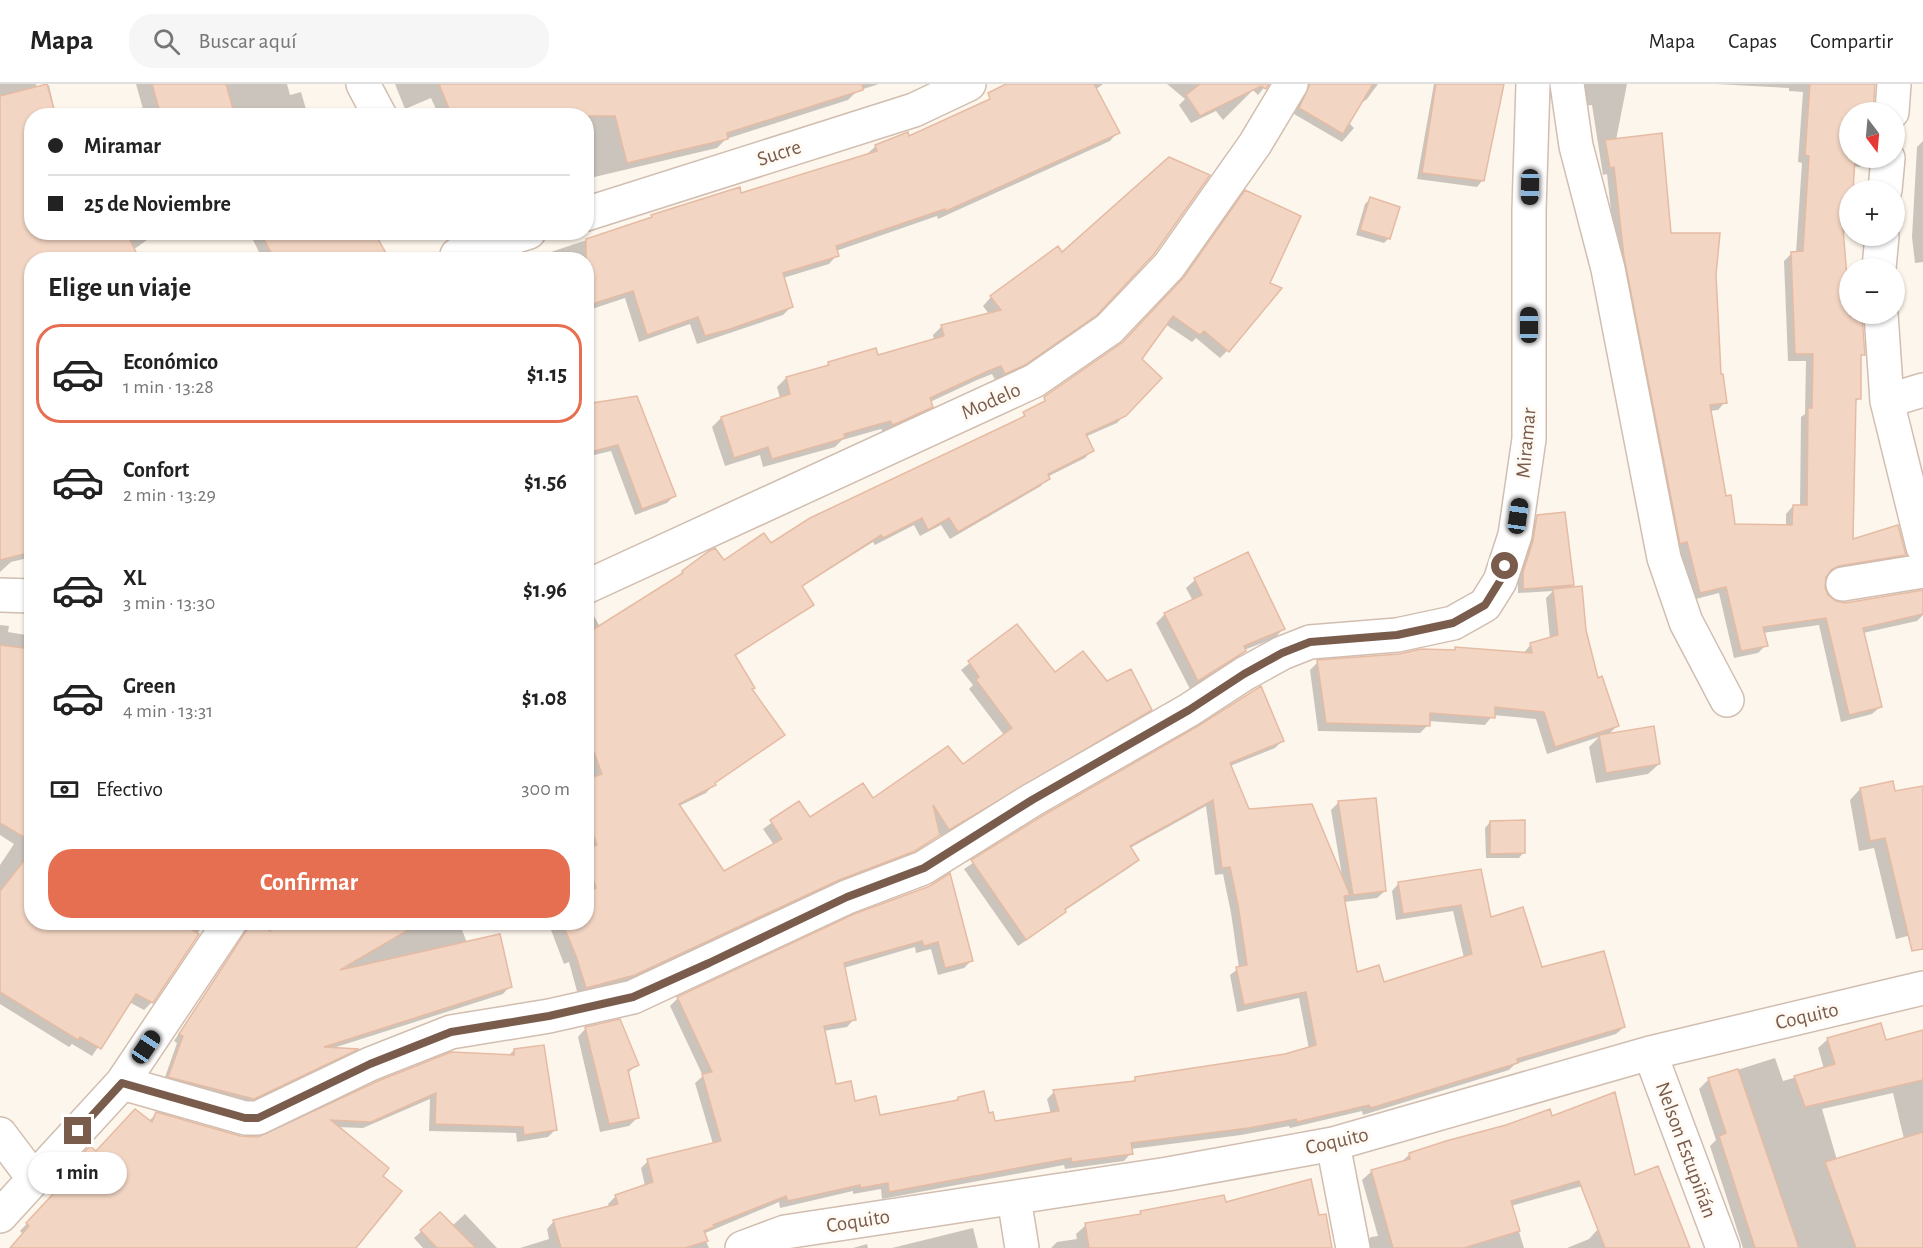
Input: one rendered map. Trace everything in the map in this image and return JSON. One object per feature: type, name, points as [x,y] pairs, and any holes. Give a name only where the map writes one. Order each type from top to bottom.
[{"type":"street","points":[[363,84],[376,108]]},
{"type":"street","name":"Sucre","points":[[594,211],[914,110],[969,84]]},
{"type":"street","name":"Modelo","points":[[594,577],[672,545],[1034,381],[1108,329],[1169,266],[1255,144],[1291,84]]},
{"type":"street","name":"Miramar","points":[[122,1083],[245,1118],[258,1118],[370,1064],[451,1032],[549,1016],[633,997],[847,897],[924,868],[1032,800],[1189,710],[1244,674],[1282,653],[1310,642],[1397,635],[1453,623],[1485,605],[1500,581],[1515,535],[1530,439],[1529,210],[1533,84]]},
{"type":"street","points":[[1567,84],[1576,146],[1608,269],[1664,558],[1686,622],[1727,700]]},
{"type":"street","points":[[1893,102],[1894,84]]},
{"type":"street","points":[[454,249],[494,240]]},
{"type":"street","points":[[1882,324],[1887,401],[1923,547]]},
{"type":"street","points":[[1887,401],[1923,390]]},
{"type":"street","points":[[1842,584],[1923,571]]},
{"type":"street","points":[[0,595],[24,596]]},
{"type":"street","points":[[0,1216],[122,1083],[225,930]]},
{"type":"street","name":"Coquito","points":[[742,1248],[785,1232],[1168,1174],[1333,1144],[1650,1053],[1923,988]]},
{"type":"street","name":"Nelson Estupiñán","points":[[1650,1053],[1723,1248]]},
{"type":"street","points":[[0,1134],[34,1179]]},
{"type":"street","points":[[1333,1144],[1353,1248]]},
{"type":"street","points":[[1014,1198],[1022,1248]]},
{"type":"building","points":[[47,84],[54,108],[24,108],[24,240],[130,240],[136,252],[24,252],[24,554],[0,560],[0,96]]},
{"type":"building","points":[[152,84],[226,84],[233,108],[159,108]]},
{"type":"building","points":[[439,84],[862,84],[863,90],[727,133],[728,139],[627,163],[615,116],[594,116],[594,108],[449,108]]},
{"type":"building","points":[[1006,84],[1094,84],[1120,133],[946,211],[945,209],[836,246],[839,256],[783,273],[793,307],[730,329],[705,336],[698,317],[647,335],[633,291],[594,303],[594,252],[586,252],[586,240],[594,240],[594,236],[652,217],[651,215],[740,187],[741,193],[877,151],[875,145],[908,132],[909,136],[990,99],[988,93]]},
{"type":"building","points":[[1200,84],[1269,84],[1266,89],[1261,86],[1200,116],[1186,95]]},
{"type":"building","points":[[1310,84],[1373,84],[1343,134],[1299,108]]},
{"type":"building","points":[[1436,84],[1504,84],[1484,181],[1422,173]]},
{"type":"building","points":[[1810,84],[1875,84],[1874,102],[1839,102],[1839,168],[1854,168],[1854,180],[1839,180],[1839,246],[1844,246],[1845,258],[1839,258],[1839,324],[1863,324],[1865,355],[1861,355],[1861,399],[1856,399],[1853,539],[1898,525],[1906,555],[1839,566],[1832,569],[1826,577],[1825,588],[1828,595],[1836,601],[1845,603],[1923,590],[1923,614],[1863,628],[1882,707],[1849,715],[1826,618],[1763,627],[1768,646],[1741,651],[1726,587],[1700,593],[1687,542],[1680,544],[1624,257],[1614,167],[1610,168],[1605,140],[1662,133],[1671,233],[1720,233],[1716,275],[1721,374],[1723,374],[1727,403],[1710,405],[1726,496],[1731,495],[1735,524],[1792,525],[1793,505],[1807,505],[1808,408],[1812,408],[1813,354],[1795,354],[1791,252],[1803,251],[1809,156],[1805,155]]},
{"type":"building","points":[[1169,157],[1210,175],[1154,254],[1097,315],[1025,365],[1005,374],[1001,366],[988,371],[930,398],[933,407],[893,425],[890,421],[844,434],[845,438],[772,459],[768,447],[734,458],[721,417],[790,394],[786,377],[876,348],[878,355],[944,336],[941,325],[1001,310],[990,296],[1058,246],[1062,252]]},
{"type":"building","points":[[1245,190],[1301,216],[1270,283],[1282,288],[1229,352],[1204,331],[1200,335],[1173,316],[1142,359],[1162,378],[1126,416],[1086,434],[1094,451],[1048,474],[1050,479],[958,532],[949,518],[928,530],[922,518],[883,538],[881,535],[802,586],[814,605],[735,655],[755,688],[752,689],[785,735],[715,783],[716,785],[679,804],[724,871],[782,839],[770,820],[799,801],[810,817],[863,783],[873,798],[948,746],[963,764],[1012,728],[976,680],[979,677],[968,661],[1017,624],[1055,672],[1083,651],[1107,681],[1131,669],[1152,710],[949,830],[933,805],[940,835],[915,851],[839,880],[635,975],[586,988],[565,930],[594,930],[594,889],[596,888],[594,846],[597,845],[594,837],[594,776],[602,774],[594,752],[594,629],[683,573],[682,571],[715,548],[724,560],[764,533],[771,543],[810,518],[1025,416],[1023,412],[1045,401],[1044,397],[1123,342],[1184,277]]},
{"type":"building","points":[[1370,197],[1400,207],[1390,239],[1360,230]]},
{"type":"building","points":[[264,240],[379,240],[385,252],[271,252]]},
{"type":"building","points":[[637,396],[676,496],[642,509],[618,445],[594,451],[594,403]]},
{"type":"building","points":[[1565,512],[1574,585],[1523,589],[1523,572],[1533,541],[1537,515]]},
{"type":"building","points":[[1248,552],[1285,629],[1244,646],[1246,651],[1198,681],[1164,613],[1202,595],[1194,578]]},
{"type":"building","points":[[1582,586],[1586,630],[1598,678],[1602,676],[1619,726],[1555,747],[1544,712],[1495,707],[1495,718],[1430,713],[1430,726],[1326,723],[1317,660],[1399,654],[1421,649],[1455,650],[1455,647],[1532,653],[1530,643],[1558,635],[1553,589]]},
{"type":"building","points":[[0,645],[24,648],[24,837],[0,823]]},
{"type":"building","points":[[1261,686],[1284,741],[1230,763],[1249,809],[1312,804],[1350,895],[1344,896],[1357,972],[1379,965],[1384,982],[1472,954],[1461,905],[1403,914],[1398,882],[1481,869],[1491,917],[1523,907],[1542,967],[1604,951],[1625,1027],[1517,1059],[1518,1063],[1371,1108],[1369,1105],[1297,1122],[1296,1119],[1249,1128],[1131,1143],[1133,1154],[1072,1162],[1071,1158],[889,1192],[888,1183],[860,1188],[860,1185],[788,1201],[786,1196],[713,1225],[714,1227],[704,1231],[708,1241],[685,1248],[561,1248],[553,1220],[618,1204],[615,1195],[653,1182],[647,1159],[721,1141],[702,1074],[712,1072],[677,997],[854,914],[930,886],[950,873],[973,961],[945,968],[938,942],[924,946],[922,941],[844,963],[856,1020],[824,1026],[836,1084],[851,1081],[855,1101],[876,1096],[880,1115],[958,1100],[958,1097],[984,1091],[989,1113],[993,1112],[995,1121],[1059,1111],[1053,1090],[1135,1081],[1135,1077],[1285,1054],[1316,1045],[1306,992],[1244,1005],[1236,967],[1247,965],[1238,905],[1230,867],[1222,868],[1213,800],[1130,846],[1139,860],[1065,909],[1066,912],[1026,940],[971,860],[1198,726]]},
{"type":"building","points":[[1654,726],[1660,764],[1606,773],[1599,735]]},
{"type":"building","points":[[1893,781],[1895,791],[1923,786],[1923,949],[1912,951],[1885,838],[1870,841],[1860,788]]},
{"type":"building","points":[[1376,798],[1386,891],[1353,895],[1338,801]]},
{"type":"building","points":[[1525,820],[1525,853],[1490,854],[1490,821]]},
{"type":"building","points":[[24,861],[24,930],[192,930],[199,934],[153,1003],[136,994],[101,1049],[80,1037],[78,1040],[0,992],[0,891]]},
{"type":"building","points":[[247,930],[408,930],[340,970],[500,934],[512,987],[324,1047],[359,1049],[254,1099],[168,1077],[183,1036],[179,1034]]},
{"type":"building","points":[[620,1019],[639,1065],[628,1070],[639,1118],[609,1124],[585,1027]]},
{"type":"building","points":[[1881,1023],[1886,1040],[1923,1030],[1923,1080],[1805,1107],[1794,1076],[1835,1064],[1827,1038]]},
{"type":"building","points":[[544,1045],[557,1130],[524,1135],[523,1127],[435,1124],[436,1093],[371,1122],[331,1120],[389,1168],[383,1176],[402,1191],[356,1248],[10,1248],[29,1226],[26,1223],[68,1178],[64,1174],[90,1146],[96,1151],[135,1109],[152,1122],[156,1112],[240,1136],[258,1137],[378,1081],[451,1052],[514,1055],[514,1049]]},
{"type":"building","points":[[1738,1069],[1799,1248],[1755,1248],[1719,1136],[1726,1133],[1708,1078]]},
{"type":"building","points":[[1615,1092],[1635,1175],[1658,1166],[1690,1248],[1605,1248],[1579,1181],[1511,1201],[1520,1231],[1464,1248],[1393,1248],[1371,1170],[1410,1159],[1409,1153],[1446,1141],[1506,1125],[1550,1109],[1552,1116]]},
{"type":"building","points":[[1923,1132],[1923,1248],[1856,1248],[1825,1162]]},
{"type":"building","points":[[1311,1179],[1319,1215],[1326,1214],[1332,1248],[1089,1248],[1085,1223],[1141,1214],[1140,1211],[1224,1195],[1226,1202]]},
{"type":"building","points":[[440,1212],[476,1248],[437,1248],[420,1230]]},
{"type":"route","points":[[78,1131],[122,1083],[245,1118],[258,1118],[370,1064],[451,1032],[549,1016],[633,997],[847,897],[924,868],[1032,800],[1189,710],[1244,674],[1282,653],[1310,642],[1397,635],[1453,623],[1485,605],[1500,581],[1505,566]]}]
